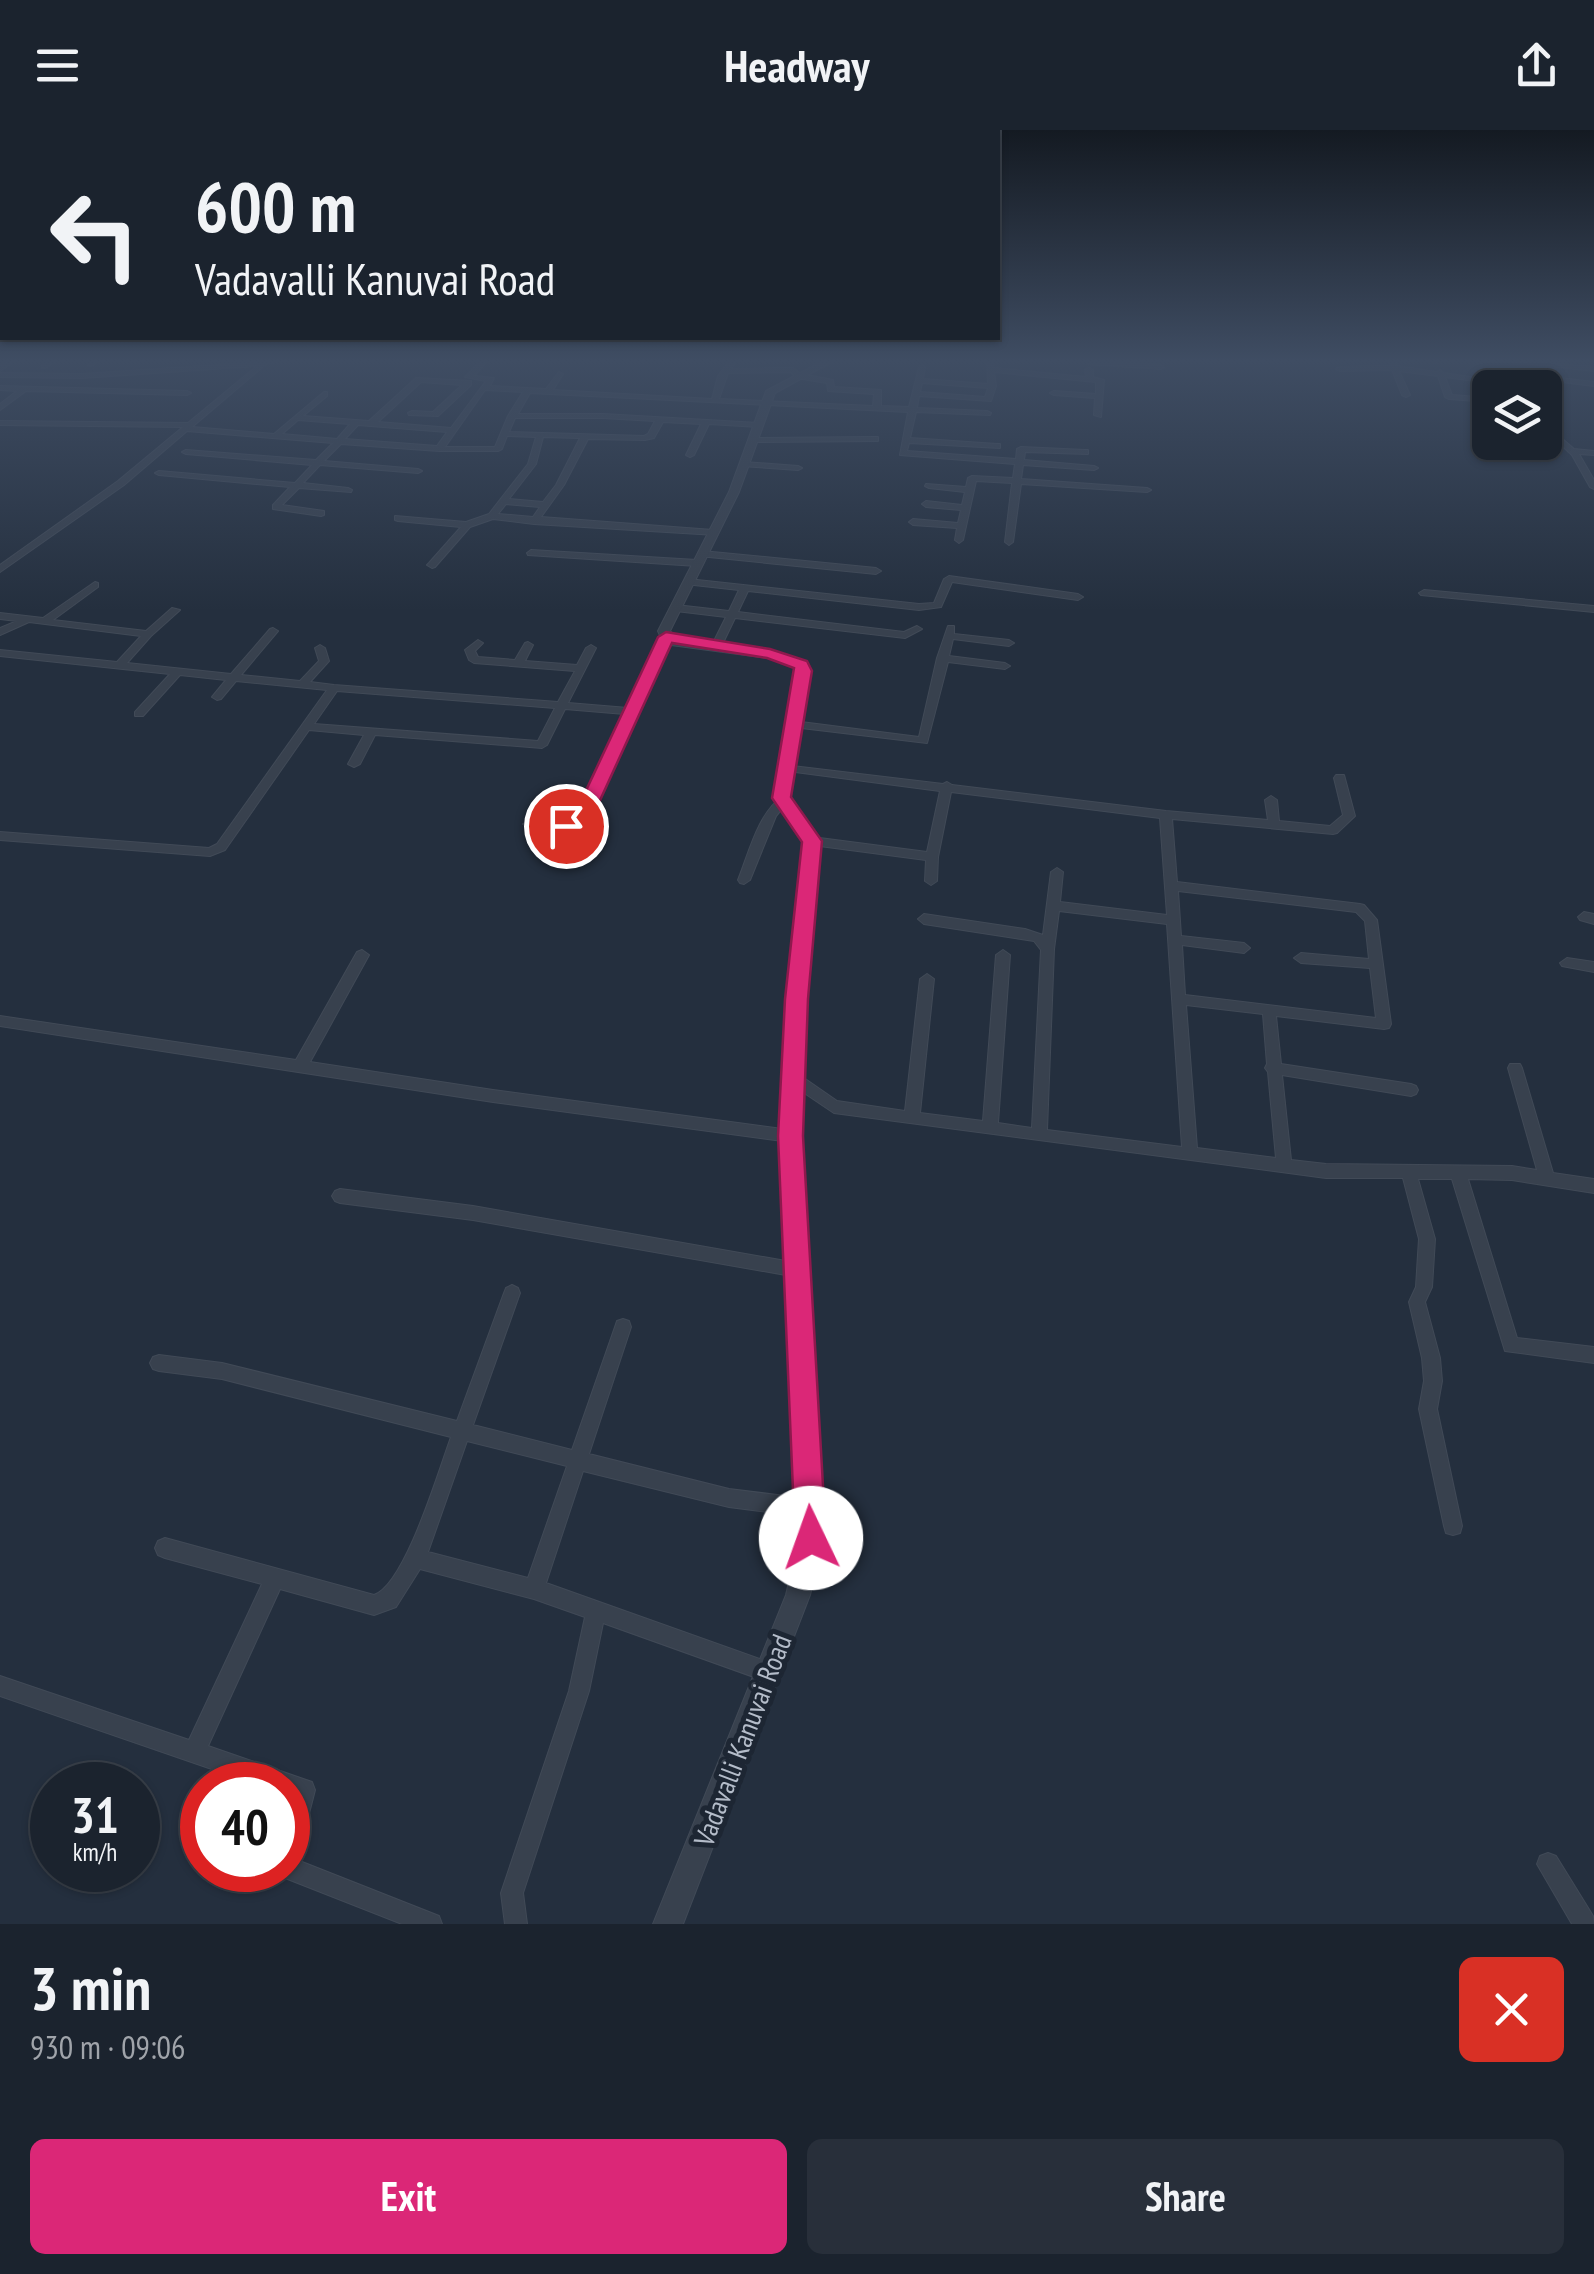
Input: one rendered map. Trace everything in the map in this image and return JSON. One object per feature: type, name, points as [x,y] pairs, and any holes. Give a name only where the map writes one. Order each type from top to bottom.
[{"type":"street","points":[[0,569],[169,444]]},
{"type":"street","points":[[321,513],[276,509],[336,444]]},
{"type":"street","points":[[386,444],[498,449],[500,444]]},
{"type":"street","points":[[440,448],[443,444]]},
{"type":"street","points":[[492,516],[532,464],[538,444]]},
{"type":"street","points":[[534,521],[581,444]]},
{"type":"street","points":[[690,455],[695,444]]},
{"type":"street","points":[[530,824],[566,826],[582,820],[666,637],[664,630],[713,533],[752,444]]},
{"type":"street","points":[[905,444],[903,454],[1094,468]]},
{"type":"street","points":[[962,444],[997,446]]},
{"type":"street","points":[[1564,444],[1594,486]]},
{"type":"street","points":[[1009,542],[1018,462],[1024,447],[1085,452]]},
{"type":"street","points":[[1572,451],[1594,454]]},
{"type":"street","points":[[186,452],[418,471]]},
{"type":"street","points":[[744,464],[798,468]]},
{"type":"street","points":[[159,473],[348,490]]},
{"type":"street","points":[[958,540],[972,478],[1147,490]]},
{"type":"street","points":[[929,486],[969,490]]},
{"type":"street","points":[[503,501],[545,506]]},
{"type":"street","points":[[926,504],[966,508]]},
{"type":"street","points":[[398,518],[467,525],[492,516],[713,533]]},
{"type":"street","points":[[913,522],[962,526]]},
{"type":"street","points":[[432,565],[467,525]]},
{"type":"street","points":[[589,557],[608,527]]},
{"type":"street","points":[[531,554],[696,566],[876,571]]},
{"type":"street","points":[[696,566],[745,588],[919,608],[938,605],[949,580],[1078,597]]},
{"type":"street","points":[[45,621],[95,585]]},
{"type":"street","points":[[716,647],[745,588]]},
{"type":"street","points":[[1424,594],[1594,610]]},
{"type":"street","points":[[830,624],[841,599]]},
{"type":"street","points":[[676,608],[905,635],[917,629]]},
{"type":"street","points":[[118,666],[175,610]]},
{"type":"street","points":[[0,616],[148,634]]},
{"type":"street","points":[[0,632],[30,619]]},
{"type":"street","points":[[217,698],[273,631]]},
{"type":"street","points":[[793,724],[923,742],[950,632],[1009,643]]},
{"type":"street","points":[[666,637],[770,654],[801,665],[804,671],[784,768],[783,800],[771,816],[744,880]]},
{"type":"street","points":[[478,643],[470,650],[474,660],[580,668]]},
{"type":"street","points":[[519,663],[528,644]]},
{"type":"street","points":[[303,684],[324,661],[320,648]]},
{"type":"street","points":[[308,727],[542,745],[591,648]]},
{"type":"street","points":[[0,653],[334,688],[632,711]]},
{"type":"street","points":[[942,658],[1005,666]]},
{"type":"street","points":[[139,714],[177,672]]},
{"type":"street","points":[[0,836],[210,852],[221,846],[334,688]]},
{"type":"street","points":[[354,764],[371,732]]},
{"type":"street","points":[[784,768],[1334,830],[1348,816],[1340,778]]},
{"type":"street","points":[[931,881],[947,786]]},
{"type":"street","points":[[783,800],[812,841],[932,858]]},
{"type":"street","points":[[1272,800],[1274,824]]},
{"type":"street","points":[[1166,814],[1190,1154]]},
{"type":"street","name":"Vadavalli Kanuvai Road","points":[[668,1924],[798,1594],[811,1538],[790,1136],[812,841]]},
{"type":"street","points":[[1039,1135],[1048,949],[1057,872]]},
{"type":"street","points":[[1171,886],[1360,908],[1371,920],[1384,1024],[1180,999]]},
{"type":"street","points":[[1053,906],[1174,920]]},
{"type":"street","points":[[924,919],[1038,937],[1048,949]]},
{"type":"street","points":[[1176,940],[1244,948]]},
{"type":"street","points":[[990,1128],[1003,955]]},
{"type":"street","points":[[301,1065],[362,956]]},
{"type":"street","points":[[1301,958],[1376,964]]},
{"type":"street","points":[[1567,962],[1594,967]]},
{"type":"street","points":[[912,1117],[927,979]]},
{"type":"street","points":[[1269,1011],[1284,1166]]},
{"type":"street","points":[[0,1022],[790,1136]]},
{"type":"street","points":[[1272,1068],[1411,1090]]},
{"type":"street","points":[[1515,1068],[1547,1178]]},
{"type":"street","points":[[793,1078],[834,1106]]},
{"type":"street","points":[[792,1102],[1326,1171],[1512,1173],[1594,1186]]},
{"type":"street","points":[[1410,1172],[1427,1238],[1424,1286],[1418,1302],[1432,1369],[1428,1408],[1453,1526]]},
{"type":"street","points":[[1458,1172],[1511,1345],[1594,1355]]},
{"type":"street","points":[[340,1196],[473,1213],[797,1270]]},
{"type":"street","points":[[165,1548],[374,1605],[389,1600],[416,1558],[512,1292]]},
{"type":"street","points":[[534,1589],[624,1327]]},
{"type":"street","points":[[159,1363],[222,1371],[462,1428],[728,1498],[809,1508]]},
{"type":"street","points":[[416,1558],[534,1589],[768,1672]]},
{"type":"street","points":[[194,1752],[275,1578]]},
{"type":"street","points":[[516,1924],[512,1893],[579,1691],[596,1610]]},
{"type":"street","points":[[0,1686],[223,1762]]},
{"type":"street","points":[[1548,1864],[1585,1924]]},
{"type":"street","points":[[310,1877],[431,1924]]},
{"type":"route","points":[[566,826],[582,820],[666,637],[675,642],[770,654],[801,665],[804,671],[781,798],[812,841],[796,999],[790,1136],[811,1538]]}]
